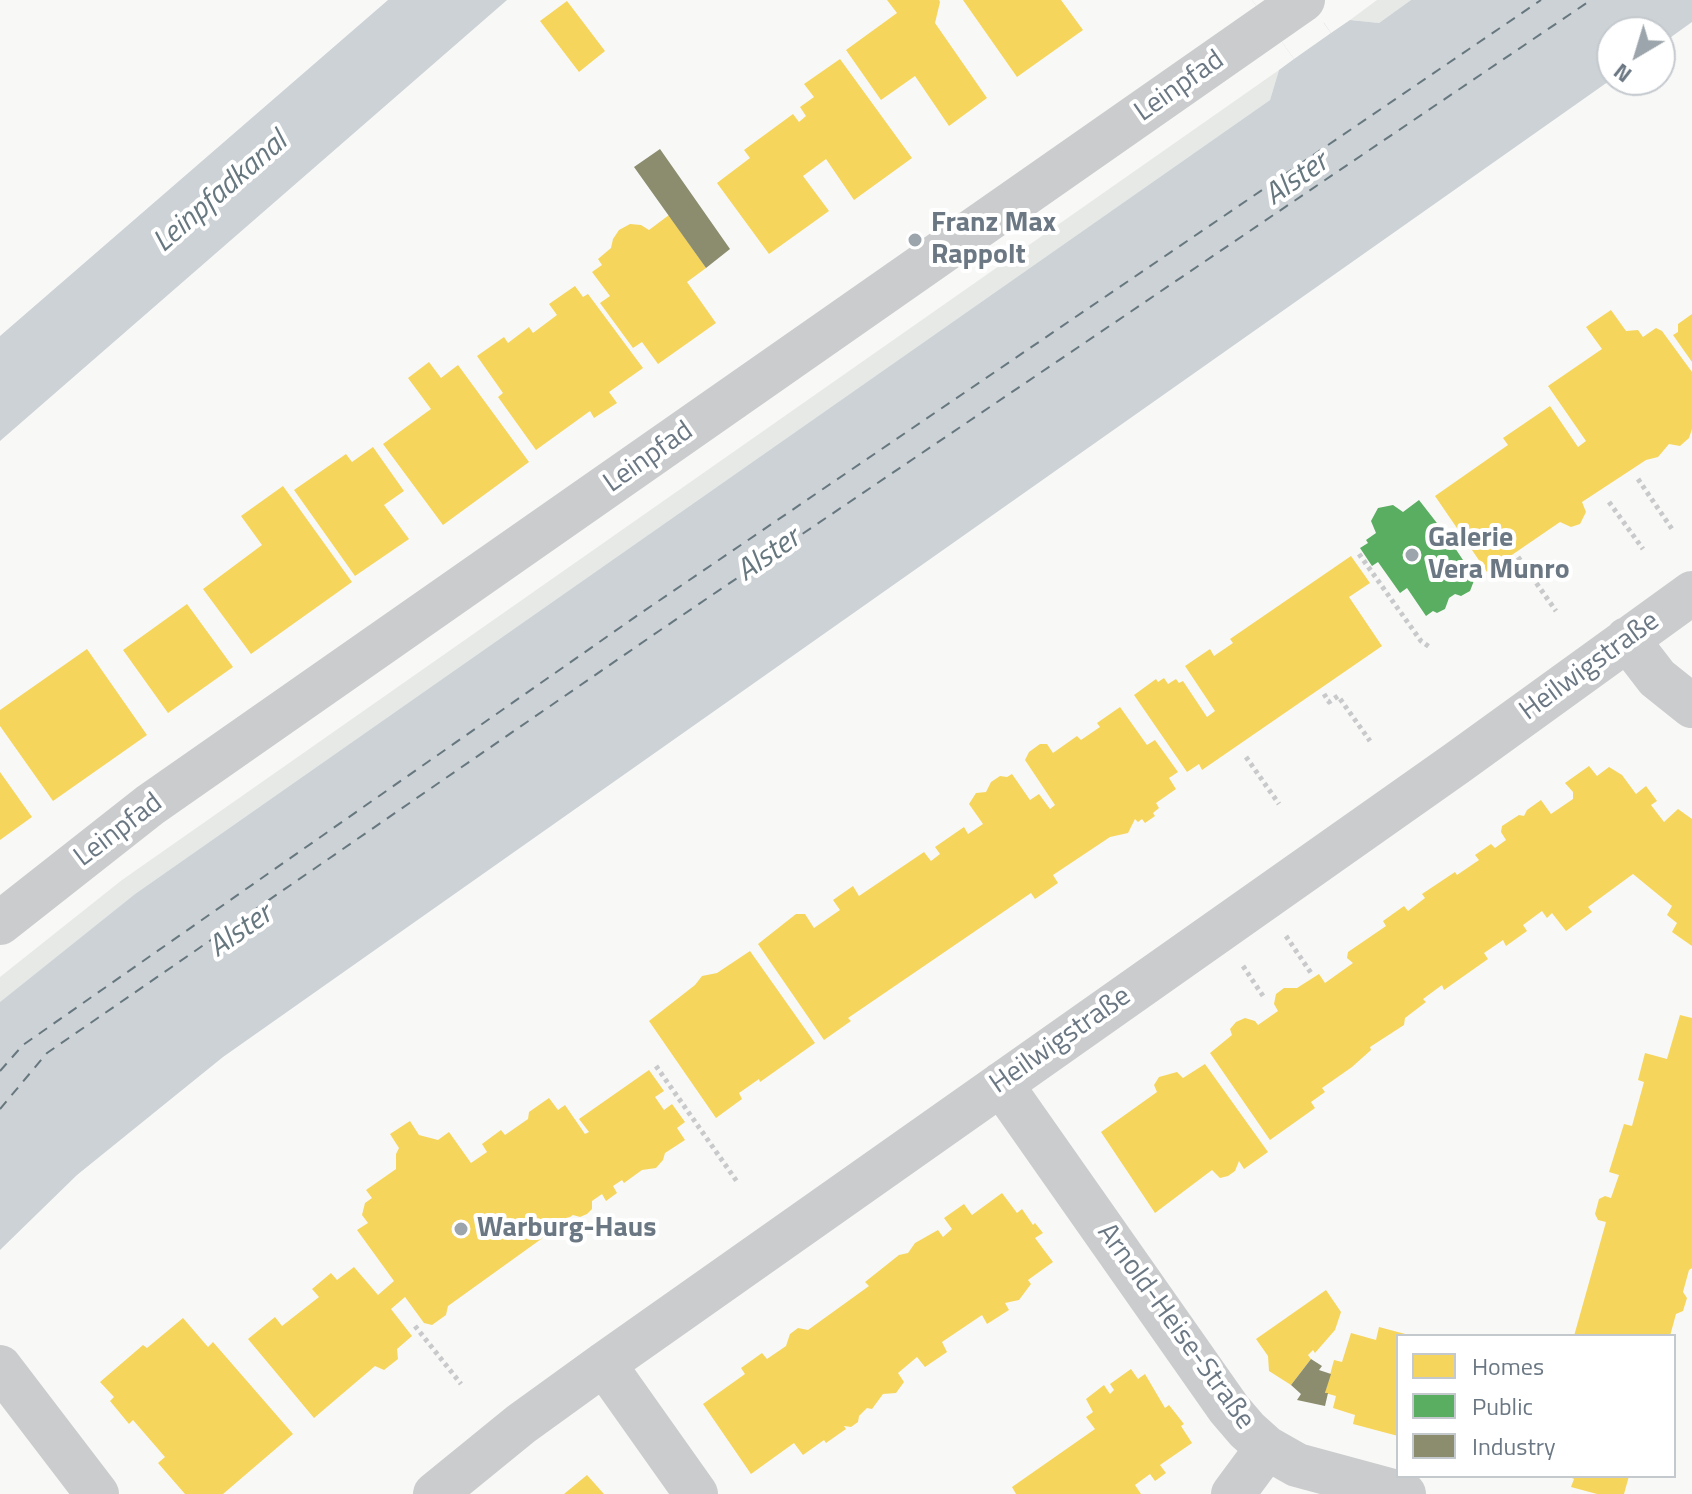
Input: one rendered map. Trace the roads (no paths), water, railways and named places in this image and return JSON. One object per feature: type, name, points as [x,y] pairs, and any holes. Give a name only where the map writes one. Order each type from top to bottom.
[{"type":"street","name":"Leinpfad","points":[[0,923],[150,805],[1286,12]]},
{"type":"street","name":"Heilwigstraße","points":[[435,1494],[521,1424],[604,1364],[1457,763],[1692,593]]},
{"type":"street","points":[[1627,639],[1657,678],[1692,706]]},
{"type":"street","name":"Arnold-Heise-Straße","points":[[1001,1084],[1229,1409],[1267,1448],[1297,1465],[1404,1494]]},
{"type":"street","points":[[604,1364],[696,1494]]},
{"type":"street","points":[[0,1367],[97,1494]]},
{"type":"street","points":[[1233,1494],[1267,1448]]},
{"type":"water","name":"Leinpfadkanal","points":[[388,0],[507,0],[0,441],[0,336]]},
{"type":"water","name":"Alster","points":[[1252,0],[1324,23],[1331,33],[1350,20],[1379,23],[1411,0],[1692,0],[1692,22],[1676,34],[1676,16],[1596,16],[1596,90],[223,1057],[77,1175],[0,1250],[0,1002],[135,894],[1270,100],[1279,70],[1294,59]]},
{"type":"place","name":"Franz Max Rappolt","points":[[915,240]]},
{"type":"place","name":"Galerie Vera Munro","points":[[1412,555]]},
{"type":"place","name":"Warburg-Haus","points":[[461,1229]]}]
